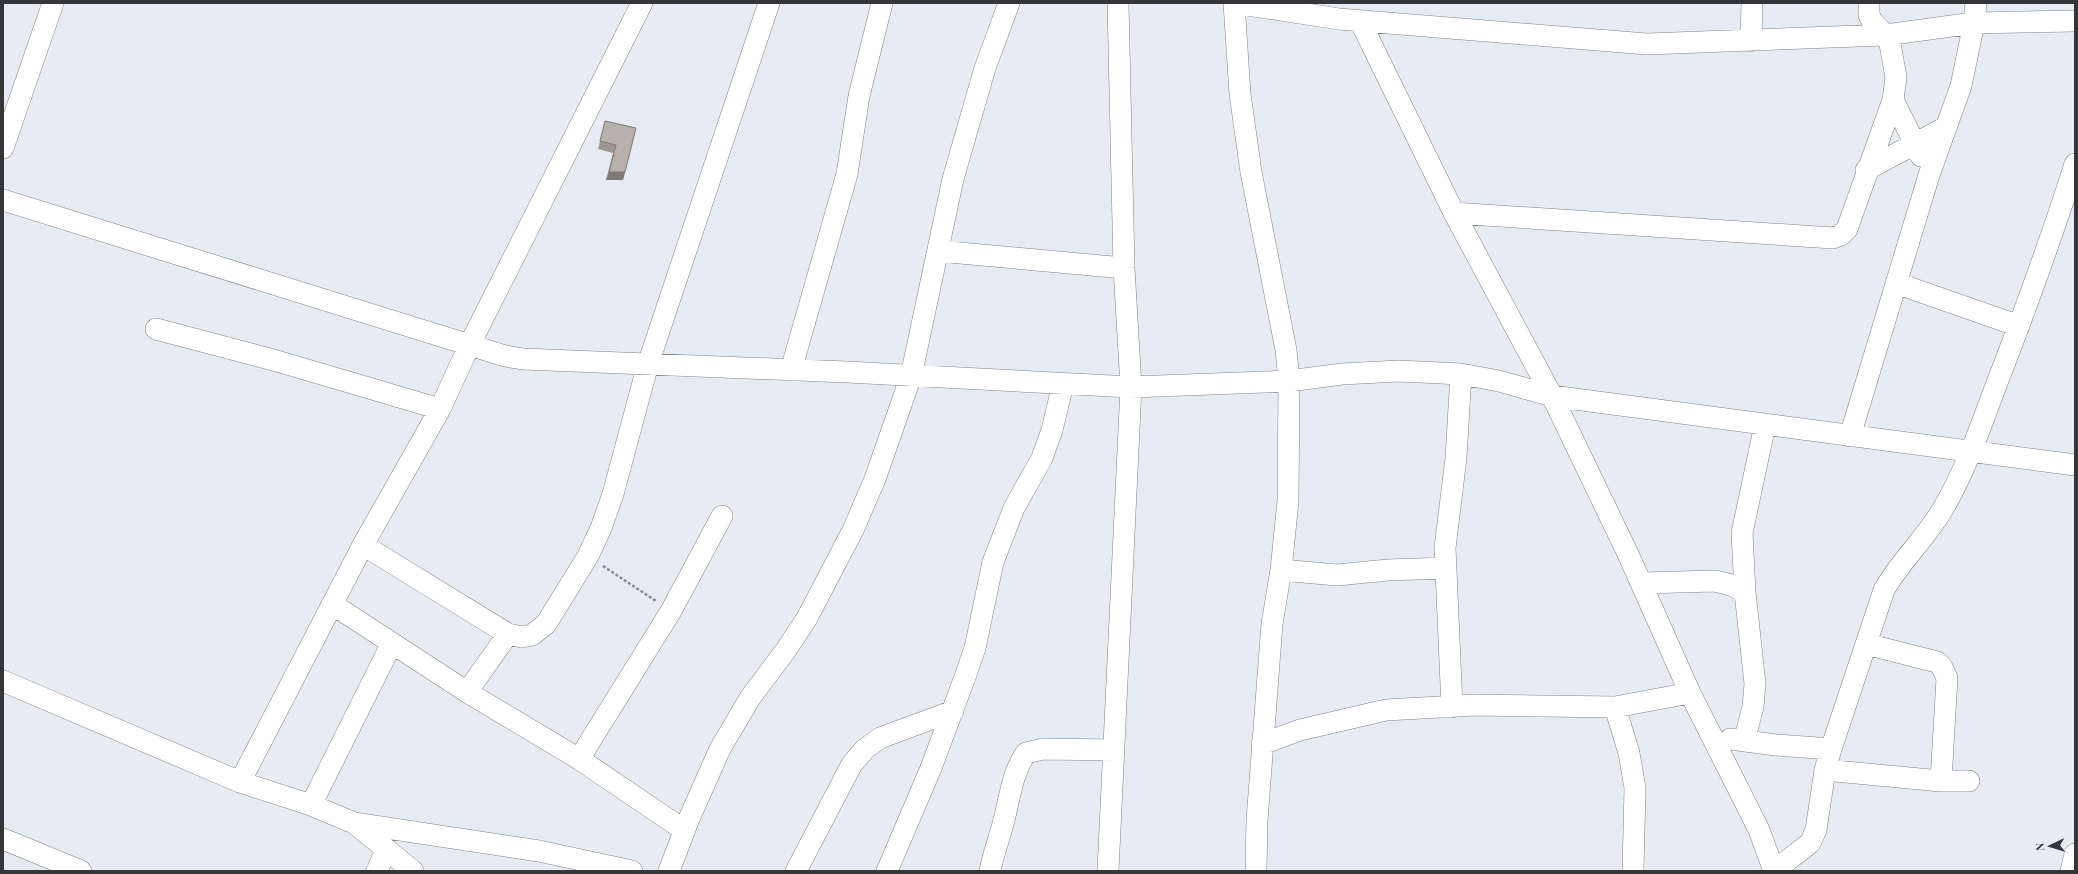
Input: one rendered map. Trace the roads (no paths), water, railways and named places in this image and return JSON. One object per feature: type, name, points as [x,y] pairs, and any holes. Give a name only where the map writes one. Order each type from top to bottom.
[{"type":"street","points":[[3,148],[53,3]]},
{"type":"street","points":[[240,782],[363,545],[440,410],[470,344],[642,3]]},
{"type":"street","points":[[363,545],[508,634],[522,637],[532,635],[546,624],[588,556],[601,528],[613,494],[648,364],[770,3]]},
{"type":"street","points":[[791,370],[847,174],[859,96],[882,3]]},
{"type":"street","points":[[669,871],[684,830],[720,749],[750,698],[786,650],[807,618],[853,530],[875,479],[911,376],[954,179],[985,68],[1009,3]]},
{"type":"street","points":[[1108,871],[1132,387],[1124,268],[1118,3]]},
{"type":"street","points":[[1256,871],[1257,820],[1272,624],[1281,570],[1288,501],[1289,381],[1286,350],[1250,164],[1240,94],[1234,3],[1360,21],[1647,44],[1885,35],[1974,23],[2075,21]]},
{"type":"street","points":[[1751,41],[1752,3]]},
{"type":"street","points":[[1454,213],[1833,238],[1841,235],[1847,229],[1866,170],[1893,100],[1896,77],[1894,61],[1885,35],[1872,21],[1869,14],[1869,3]]},
{"type":"street","points":[[1850,436],[1929,175],[1961,86],[1974,23],[1976,3]]},
{"type":"street","points":[[1360,21],[1454,213],[1552,396],[1642,583],[1690,693],[1759,830],[1774,871],[1810,843],[1816,830],[1825,770],[1830,749],[1884,590],[1896,569],[1914,550],[1944,507],[1971,452],[2050,242],[2075,164]]},
{"type":"street","points":[[1893,100],[1929,175]]},
{"type":"street","points":[[1866,170],[1946,127]]},
{"type":"street","points":[[3,200],[505,356],[523,359],[791,370],[1132,387],[1289,381],[1342,374],[1385,372],[1461,374],[1499,381],[1552,396],[1971,452],[2075,464]]},
{"type":"street","points":[[938,251],[1124,268]]},
{"type":"street","points":[[1896,283],[2019,326]]},
{"type":"street","points":[[156,329],[277,361],[440,410]]},
{"type":"street","points":[[1452,706],[1445,548],[1456,458],[1461,374]]},
{"type":"street","points":[[887,871],[921,794],[953,711],[975,648],[993,562],[1014,508],[1042,458],[1052,430],[1063,384]]},
{"type":"street","points":[[1744,741],[1753,707],[1755,684],[1745,592],[1742,533],[1765,425]]},
{"type":"street","points":[[579,759],[671,611],[722,516]]},
{"type":"street","points":[[1281,570],[1337,575],[1388,570],[1446,568]]},
{"type":"street","points":[[1642,583],[1715,581],[1731,585],[1745,592]]},
{"type":"street","points":[[332,604],[467,692],[579,759],[684,830]]},
{"type":"street","points":[[467,692],[508,634]]},
{"type":"street","points":[[311,805],[392,643]]},
{"type":"street","points":[[1866,644],[1937,662],[1942,667],[1947,678],[1940,781]]},
{"type":"street","points":[[3,681],[240,782],[311,805],[354,823],[539,851],[632,871]]},
{"type":"street","points":[[1262,744],[1300,730],[1386,710],[1452,706],[1615,707],[1690,693]]},
{"type":"street","points":[[1615,707],[1629,753],[1635,788],[1632,871]]},
{"type":"street","points":[[796,871],[852,764],[865,749],[880,738],[953,711]]},
{"type":"street","points":[[1711,735],[1744,741],[1830,749]]},
{"type":"street","points":[[990,871],[1019,762],[1026,753],[1043,749],[1114,750]]},
{"type":"street","points":[[1825,770],[1940,781],[1969,781]]},
{"type":"street","points":[[354,823],[413,871]]},
{"type":"street","points":[[3,839],[81,871]]},
{"type":"street","points":[[377,871],[386,850]]},
{"type":"street","points":[[2071,871],[2075,854]]}]
